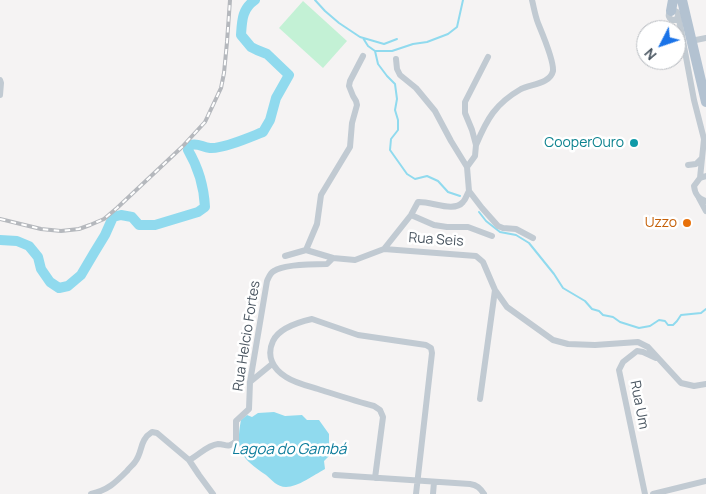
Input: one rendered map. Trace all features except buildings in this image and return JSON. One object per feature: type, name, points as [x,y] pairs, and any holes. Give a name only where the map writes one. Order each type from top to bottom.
[{"type":"main road","points":[[673,0],[674,16]]},
{"type":"main road","points":[[682,0],[706,102]]},
{"type":"street","points":[[467,167],[475,156],[476,145],[489,118],[500,104],[525,87],[538,84],[549,78],[552,72],[553,66],[532,0]]},
{"type":"street","points":[[674,16],[680,28],[704,139],[703,177],[697,180],[694,186],[706,211]]},
{"type":"street","points":[[692,41],[706,38]]},
{"type":"street","points":[[306,250],[318,224],[321,195],[350,147],[352,123],[357,105],[349,86],[363,56]]},
{"type":"street","points":[[476,145],[465,113],[465,106],[468,96],[488,57]]},
{"type":"street","points":[[384,249],[411,215],[418,202],[425,201],[445,206],[458,206],[463,203],[469,191],[467,167],[435,111],[416,88],[400,75],[396,59]]},
{"type":"street","points":[[0,80],[0,95]]},
{"type":"street","points":[[688,165],[704,160]]},
{"type":"street","points":[[469,191],[498,226],[516,229],[532,238]]},
{"type":"street","points":[[699,198],[706,201]]},
{"type":"street","points":[[411,215],[434,225],[468,227],[492,236]]},
{"type":"street","name":"Rua Helcio Fortes","points":[[189,460],[217,444],[227,446],[236,441],[236,421],[249,410],[250,382],[267,281],[270,275],[279,268],[308,264],[327,264],[333,258],[355,260],[384,249]]},
{"type":"street","name":"Rua Seis","points":[[384,249],[476,256],[483,262],[495,290]]},
{"type":"street","points":[[285,256],[306,250],[333,258]]},
{"type":"street","points":[[495,290],[507,308],[553,340],[568,344],[595,346],[638,342],[648,347],[681,383],[694,386],[706,384]]},
{"type":"street","points":[[480,399],[495,290]]},
{"type":"street","points":[[375,478],[383,417],[380,410],[374,406],[284,377],[272,364],[270,352],[272,342],[278,334],[287,328],[312,319],[358,335],[426,345],[431,348],[432,353],[416,494]]},
{"type":"street","name":"Rua Um","points":[[645,494],[619,370],[623,362],[636,351],[660,359]]},
{"type":"street","points":[[250,382],[272,364]]},
{"type":"street","points":[[91,494],[107,489],[136,462],[142,443],[148,434],[152,432],[157,433],[189,460],[198,476],[213,494]]},
{"type":"street","points":[[335,475],[476,484],[484,494]]},
{"type":"street","points":[[653,494],[706,481]]},
{"type":"street","points":[[433,494],[434,482]]},
{"type":"green space","points":[[303,1],[347,41],[323,68],[279,28]]},
{"type":"water","name":"Lagoa do Gambá","points":[[274,412],[285,416],[302,415],[307,420],[319,420],[329,434],[329,456],[324,461],[325,469],[296,485],[283,487],[251,464],[242,453],[240,447],[239,431],[241,420],[247,415],[252,417],[258,413]]},
{"type":"waterway","points":[[0,240],[17,241],[29,246],[38,257],[41,269],[50,282],[59,288],[68,286],[81,275],[105,235],[113,217],[121,215],[132,217],[139,225],[155,225],[198,212],[205,207],[200,178],[188,150],[191,145],[196,144],[210,148],[222,147],[263,132],[270,120],[276,98],[289,75],[267,54],[251,47],[241,35],[245,11],[255,0]]},
{"type":"waterway","points":[[315,0],[339,23],[360,37],[384,44],[397,39]]},
{"type":"waterway","points":[[375,51],[392,51],[413,44],[427,42],[448,34],[457,27],[463,0]]},
{"type":"waterway","points":[[363,38],[368,46],[375,51],[378,64],[395,84],[397,99],[395,110],[398,130],[391,139],[390,150],[407,174],[415,179],[427,176],[438,181],[448,192],[460,196]]},
{"type":"waterway","points":[[479,212],[486,221],[500,232],[516,235],[529,243],[563,288],[585,301],[592,309],[599,311],[603,315],[613,317],[620,322],[639,328],[650,326],[659,320],[665,321],[668,325],[673,325],[681,315],[701,313],[706,309]]},
{"type":"railway","points":[[0,219],[41,229],[61,231],[79,229],[90,225],[104,219],[117,208],[182,147],[205,122],[221,88],[230,0]]},
{"type":"place","name":"CooperOuro","points":[[634,143]]},
{"type":"place","name":"Uzzo","points":[[687,223]]}]
